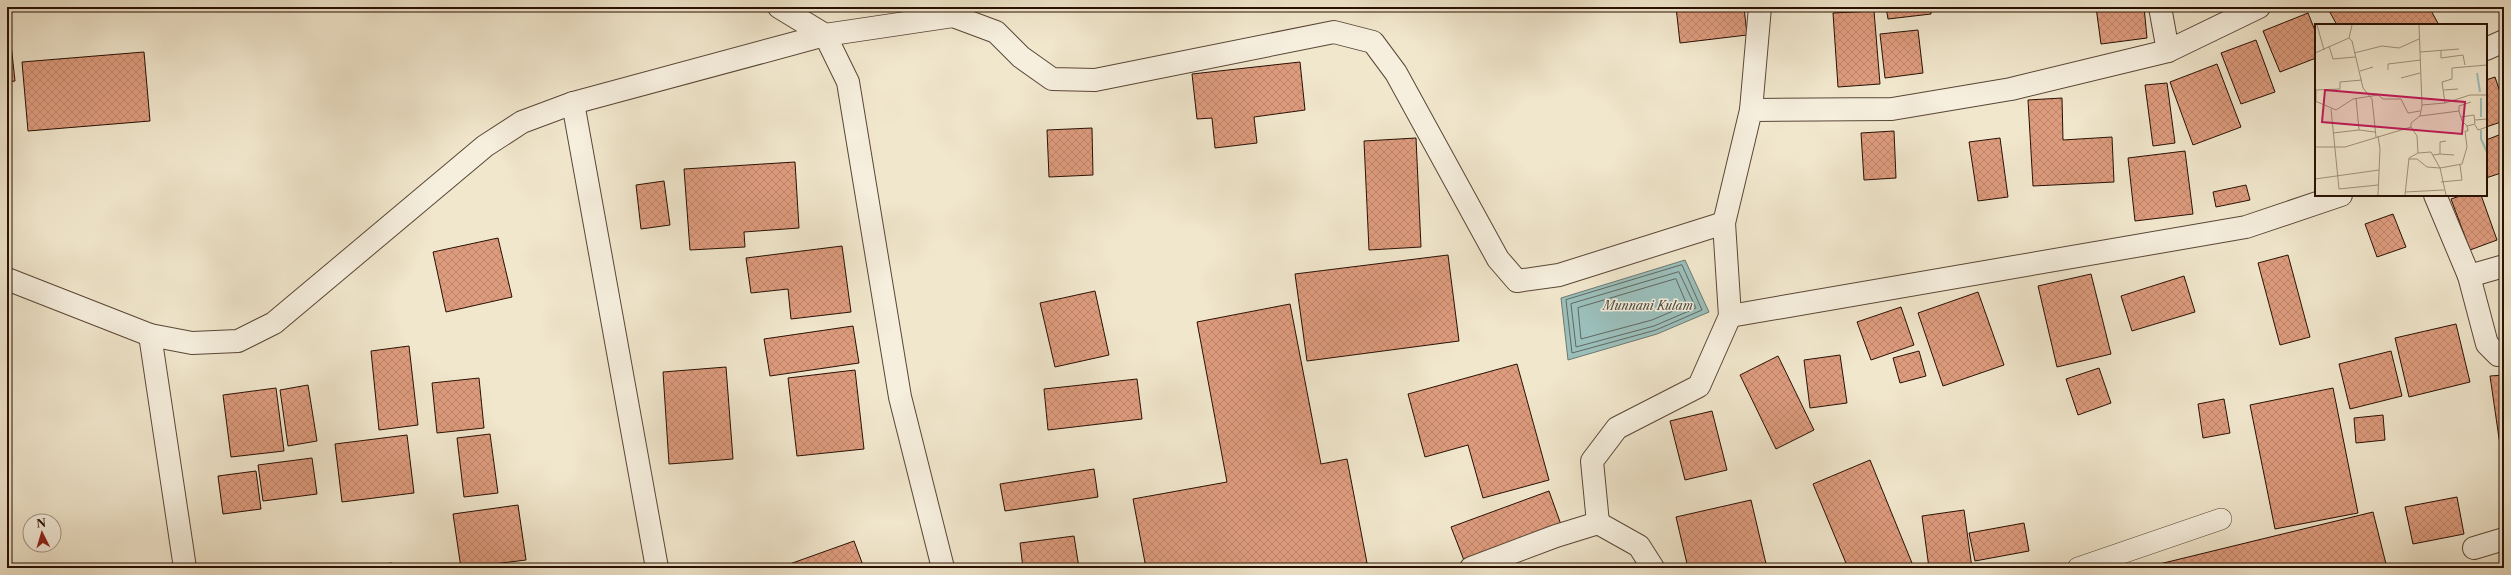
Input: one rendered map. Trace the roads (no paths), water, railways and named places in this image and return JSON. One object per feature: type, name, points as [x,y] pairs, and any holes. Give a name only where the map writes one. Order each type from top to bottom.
[{"type":"street","points":[[779,7],[825,35],[848,82],[900,397],[943,568]]},
{"type":"street","points":[[1598,524],[1592,461],[1617,428],[1699,386],[1730,316],[1724,222],[1751,110],[1760,7]]},
{"type":"street","points":[[2160,7],[2168,51]]},
{"type":"street","points":[[1751,110],[1892,109],[2011,89],[2168,51],[2259,7]]},
{"type":"street","points":[[7,279],[150,335],[192,343],[238,341],[274,323],[485,146],[522,122],[574,104],[825,35],[953,16],[996,32],[1021,57],[1052,79],[1095,80],[1334,32],[1374,42],[1396,73],[1498,259],[1517,281],[1559,275],[1724,222]]},
{"type":"street","points":[[2487,49],[2504,41]]},
{"type":"street","points":[[574,104],[657,568]]},
{"type":"street","points":[[1730,316],[2246,227],[2338,196]]},
{"type":"street","points":[[2435,196],[2469,276],[2488,344],[2498,355],[2504,354]]},
{"type":"street","points":[[2469,276],[2504,266]]},
{"type":"street","points":[[150,335],[185,568]]},
{"type":"street","points":[[1471,568],[1556,536],[1598,524],[1639,546],[1653,568]]},
{"type":"street","points":[[2474,548],[2504,539]]},
{"type":"lane","points":[[2078,568],[2221,519]]},
{"type":"water","name":"Munnani Kulam","points":[[1685,260],[1709,312],[1657,334],[1568,360],[1561,298]]}]
